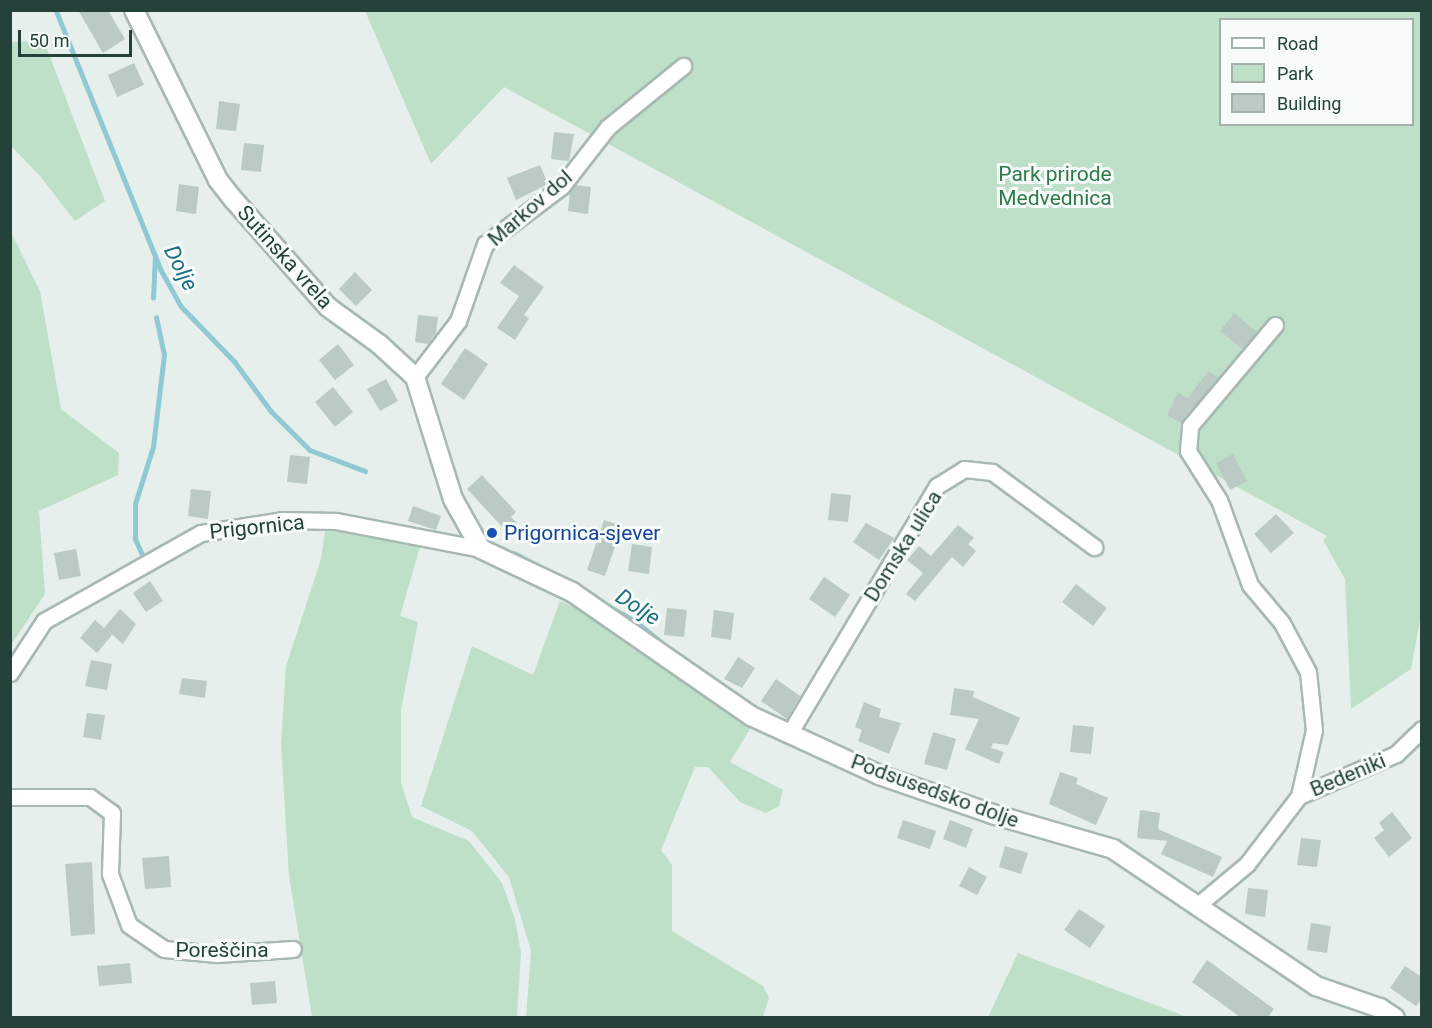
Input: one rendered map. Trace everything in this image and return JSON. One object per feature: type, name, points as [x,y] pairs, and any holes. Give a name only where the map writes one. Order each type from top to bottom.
[{"type":"street","name":"Sutinska vrela","points":[[134,10],[218,180],[328,307],[379,344],[415,377]]},
{"type":"street","name":"Markov dol","points":[[415,377],[458,321],[485,244],[562,186],[608,127],[683,66]]},
{"type":"street","points":[[1198,905],[1247,864],[1299,796],[1314,729],[1308,672],[1282,623],[1250,585],[1219,500],[1188,451],[1190,426],[1275,325]]},
{"type":"street","points":[[415,377],[453,500],[480,549]]},
{"type":"street","name":"Domska ulica","points":[[789,734],[937,486],[964,469],[992,472],[1094,548]]},
{"type":"street","name":"Prigornica","points":[[10,673],[44,621],[201,533],[282,520],[336,521],[480,549]]},
{"type":"street","name":"Podsusedsko dolje","points":[[480,549],[572,592],[752,716],[879,775],[992,814],[1113,849],[1316,986],[1395,1017]]},
{"type":"street","name":"Bedeniki","points":[[1299,796],[1396,754],[1422,729]]},
{"type":"street","name":"Poreščina","points":[[10,797],[90,797],[112,813],[110,873],[129,925],[164,949],[217,954],[293,949]]},
{"type":"green space","name":"Park prirode Medvednica","points":[[365,11],[1421,11],[1422,609],[1411,669],[1351,709],[1345,579],[1323,540],[1327,536],[504,87],[431,164]]},
{"type":"green space","points":[[44,41],[105,201],[75,221],[40,176],[11,146],[11,42]]},
{"type":"green space","points":[[11,232],[40,291],[61,409],[119,453],[118,475],[39,511],[45,594],[11,645]]},
{"type":"green space","points":[[326,525],[421,543],[400,616],[418,622],[401,710],[401,783],[412,817],[469,841],[502,883],[515,919],[521,953],[517,1017],[312,1017],[289,876],[281,744],[286,666],[321,559]]},
{"type":"green space","points":[[560,601],[612,625],[709,699],[753,724],[730,762],[783,790],[779,806],[766,813],[740,802],[708,767],[695,767],[661,850],[672,865],[672,931],[763,986],[769,998],[763,1017],[526,1017],[531,951],[509,877],[472,831],[421,806],[472,646],[533,675]]},
{"type":"green space","points":[[1018,953],[1187,1017],[988,1017]]},
{"type":"building","points":[[78,10],[108,10],[125,39],[103,53]]},
{"type":"building","points":[[134,63],[144,85],[117,97],[108,75]]},
{"type":"building","points":[[219,101],[240,104],[236,131],[216,129]]},
{"type":"building","points":[[554,132],[574,134],[569,161],[551,159]]},
{"type":"building","points":[[244,143],[264,145],[261,172],[241,170]]},
{"type":"building","points":[[540,165],[548,184],[516,200],[507,178]]},
{"type":"building","points":[[179,184],[199,187],[196,214],[176,211]]},
{"type":"building","points":[[575,185],[591,187],[588,214],[568,211],[570,191]]},
{"type":"building","points":[[514,265],[544,287],[524,315],[529,318],[515,340],[497,328],[519,296],[500,283]]},
{"type":"building","points":[[355,272],[372,290],[356,306],[339,289]]},
{"type":"building","points":[[1234,313],[1257,332],[1242,349],[1220,331]]},
{"type":"building","points":[[418,315],[438,317],[436,333],[428,344],[415,342]]},
{"type":"building","points":[[338,344],[354,365],[335,380],[319,360]]},
{"type":"building","points":[[465,348],[488,364],[464,400],[441,384]]},
{"type":"building","points":[[1208,371],[1218,378],[1181,423],[1167,415],[1178,393],[1188,398]]},
{"type":"building","points":[[386,379],[398,401],[380,411],[367,389]]},
{"type":"building","points":[[333,387],[353,412],[335,427],[315,402]]},
{"type":"building","points":[[1233,454],[1247,481],[1230,490],[1216,463]]},
{"type":"building","points":[[290,455],[310,457],[307,484],[287,482]]},
{"type":"building","points":[[482,475],[516,512],[511,517],[517,523],[507,532],[467,489]]},
{"type":"building","points":[[191,489],[211,491],[208,519],[188,516]]},
{"type":"building","points":[[831,493],[851,495],[848,522],[828,520]]},
{"type":"building","points":[[413,506],[441,516],[436,530],[408,521]]},
{"type":"building","points":[[1276,514],[1294,533],[1271,553],[1254,534]]},
{"type":"building","points":[[604,520],[622,526],[605,576],[587,570]]},
{"type":"building","points":[[866,523],[894,538],[879,560],[853,542]]},
{"type":"building","points":[[958,525],[974,538],[968,544],[976,551],[963,567],[952,557],[915,601],[906,594],[923,573],[907,560],[919,546],[931,556]]},
{"type":"building","points":[[632,544],[652,547],[649,574],[628,571]]},
{"type":"building","points":[[76,549],[81,576],[59,580],[54,553]]},
{"type":"building","points":[[824,577],[850,595],[835,617],[809,599]]},
{"type":"building","points":[[150,581],[163,601],[146,612],[133,593]]},
{"type":"building","points":[[1076,584],[1107,608],[1093,626],[1062,602]]},
{"type":"building","points":[[667,608],[687,610],[684,637],[664,635]]},
{"type":"building","points":[[120,609],[136,624],[123,644],[108,631],[112,635],[97,653],[80,638],[95,620],[104,628]]},
{"type":"building","points":[[714,610],[734,613],[731,640],[711,637]]},
{"type":"building","points":[[738,657],[755,668],[742,688],[724,679]]},
{"type":"building","points":[[91,660],[112,664],[107,690],[85,686]]},
{"type":"building","points":[[182,678],[207,681],[205,698],[179,694]]},
{"type":"building","points":[[776,679],[800,696],[787,719],[761,701]]},
{"type":"building","points":[[954,688],[974,691],[973,697],[1020,718],[1008,745],[993,743],[991,748],[1004,752],[999,764],[965,749],[979,719],[950,715]]},
{"type":"building","points":[[864,702],[881,709],[879,717],[901,723],[889,754],[858,741],[862,730],[855,727]]},
{"type":"building","points":[[87,713],[105,715],[101,740],[83,737]]},
{"type":"building","points":[[1073,725],[1094,727],[1091,754],[1070,752]]},
{"type":"building","points":[[933,732],[956,739],[947,770],[924,764]]},
{"type":"building","points":[[1060,772],[1078,778],[1076,784],[1108,798],[1096,825],[1049,804]]},
{"type":"building","points":[[1140,810],[1160,813],[1158,829],[1222,857],[1213,877],[1161,854],[1167,841],[1137,838]]},
{"type":"building","points":[[1392,812],[1412,838],[1389,857],[1374,838],[1384,830],[1379,823]]},
{"type":"building","points":[[903,820],[936,831],[930,849],[897,838]]},
{"type":"building","points":[[950,820],[973,829],[966,848],[943,839]]},
{"type":"building","points":[[1301,838],[1321,840],[1317,867],[1297,865]]},
{"type":"building","points":[[1005,846],[1028,853],[1021,874],[999,867]]},
{"type":"building","points":[[169,856],[171,887],[145,889],[142,858]]},
{"type":"building","points":[[92,862],[95,934],[71,936],[65,864]]},
{"type":"building","points":[[969,867],[987,877],[977,895],[959,886]]},
{"type":"building","points":[[1248,888],[1268,890],[1265,917],[1245,914]]},
{"type":"building","points":[[1079,909],[1105,926],[1090,948],[1064,930]]},
{"type":"building","points":[[1311,923],[1331,926],[1327,953],[1307,950]]},
{"type":"building","points":[[1207,960],[1274,1009],[1268,1017],[1240,1017],[1192,982]]},
{"type":"building","points":[[130,963],[132,983],[99,986],[97,966]]},
{"type":"building","points":[[1405,966],[1422,977],[1422,999],[1416,1006],[1390,988]]},
{"type":"building","points":[[275,981],[277,1003],[252,1005],[250,983]]},
{"type":"waterway","name":"Dolje","points":[[56,10],[161,270],[181,306],[235,362],[271,411],[310,450],[365,471]]},
{"type":"waterway","points":[[153,298],[155,256]]},
{"type":"waterway","points":[[143,557],[135,539],[135,504],[153,447],[164,355],[156,318]]},
{"type":"waterway","name":"Dolje","points":[[514,553],[542,568]]},
{"type":"waterway","name":"Dolje","points":[[601,602],[634,620],[675,653]]},
{"type":"place","name":"Prigornica-sjever","points":[[492,533]]}]
